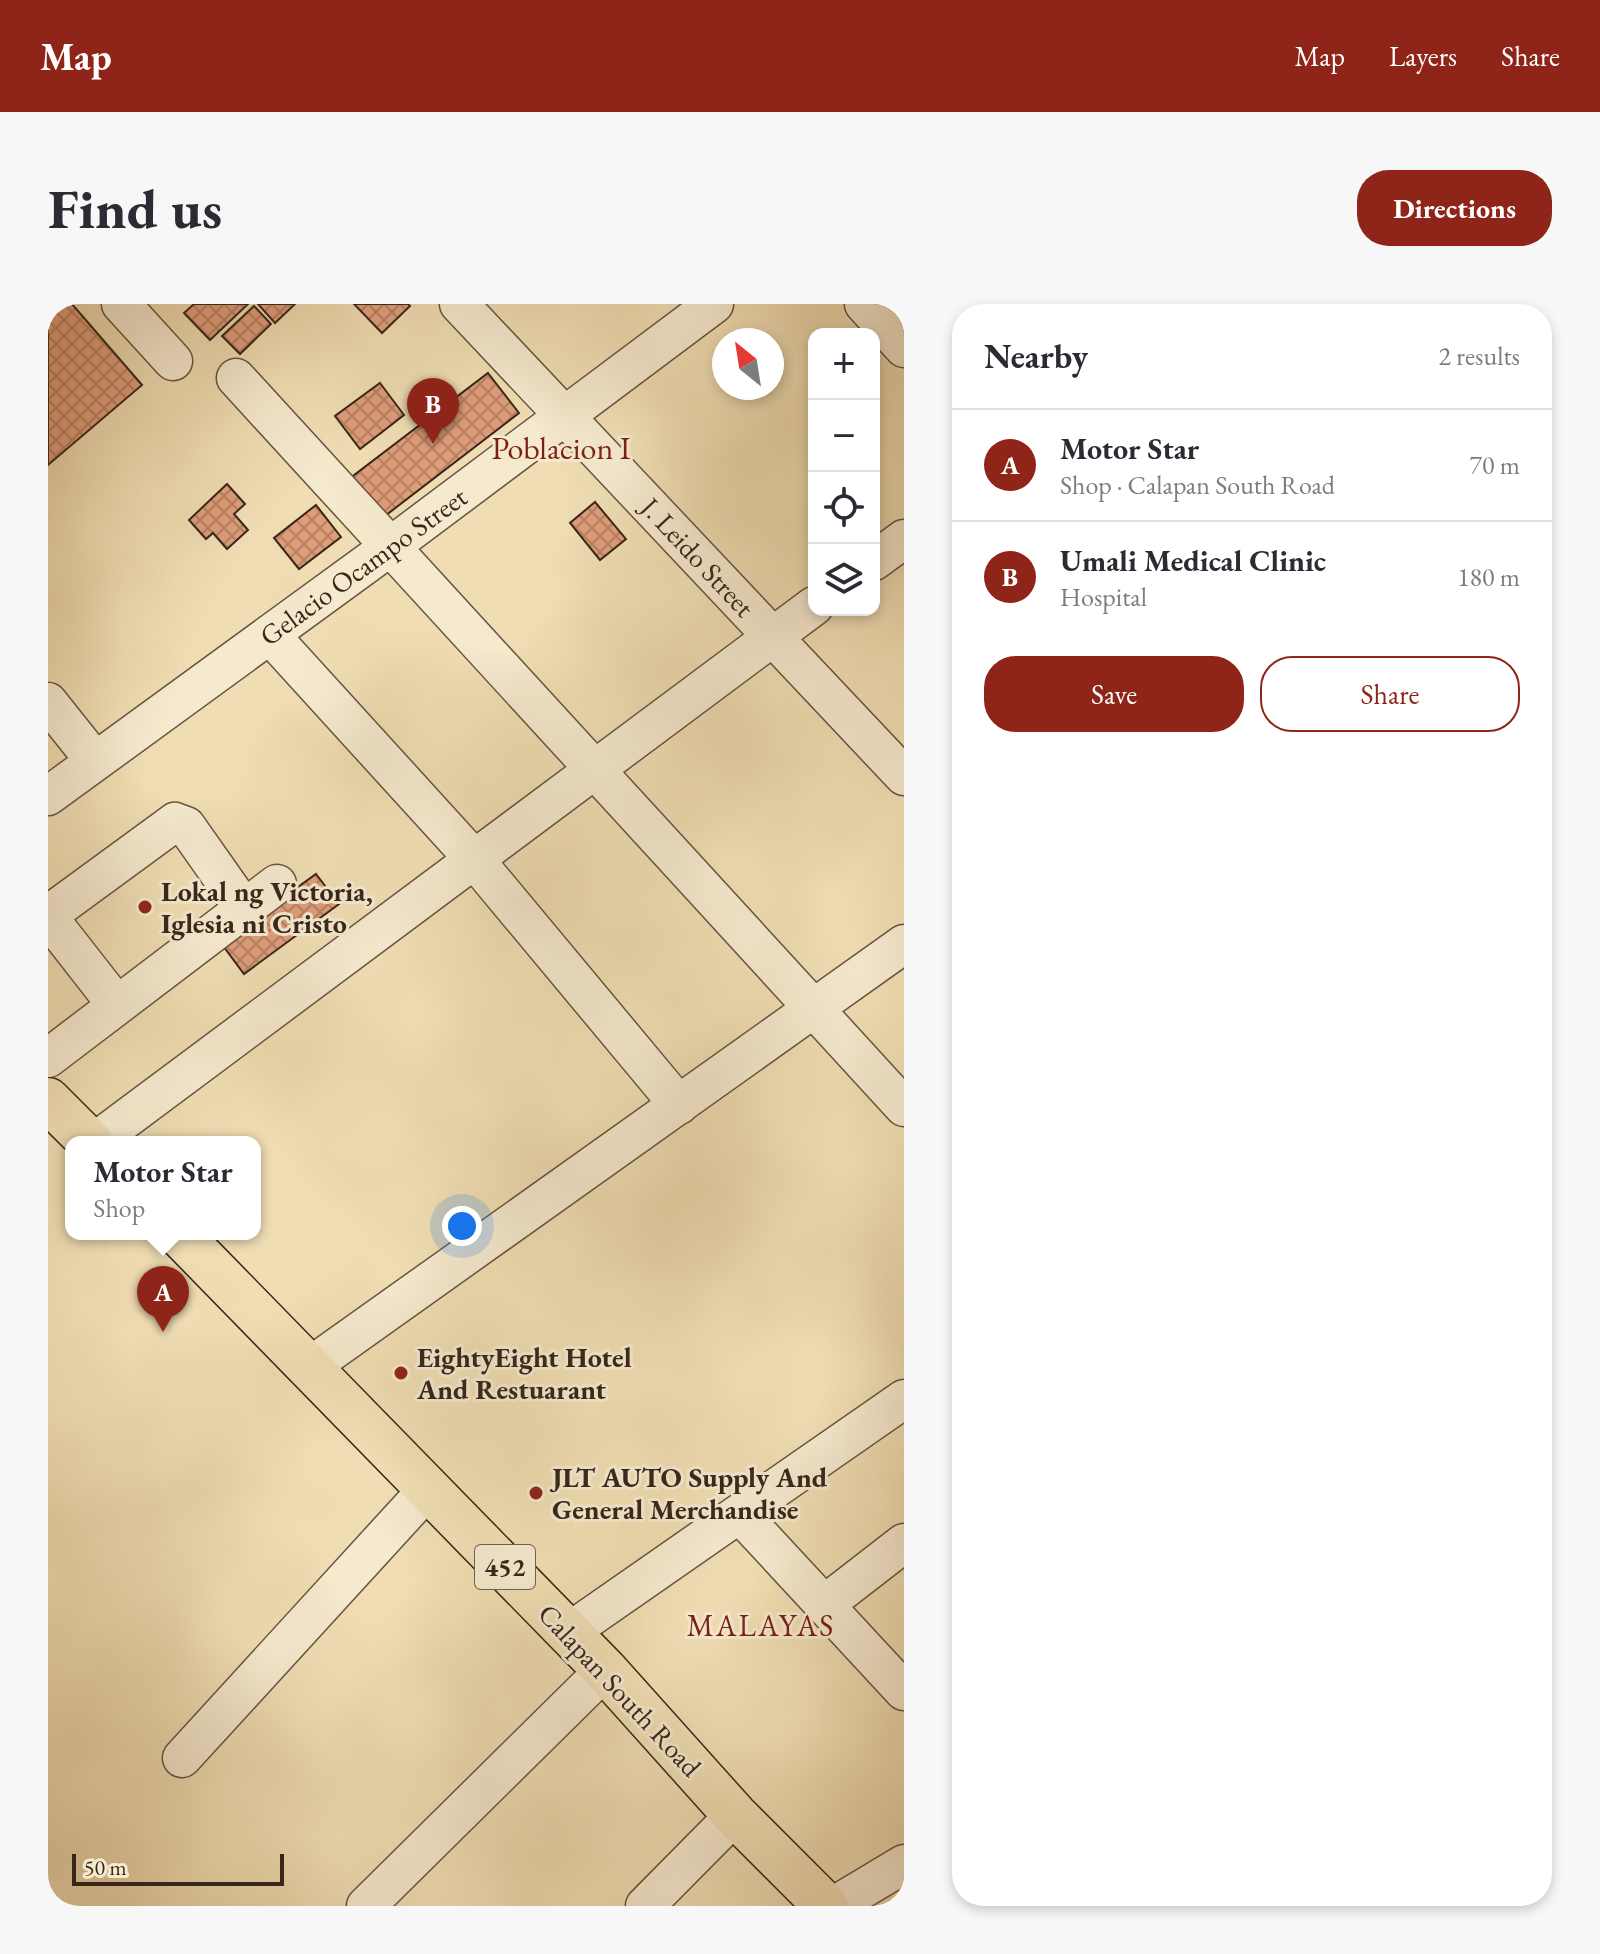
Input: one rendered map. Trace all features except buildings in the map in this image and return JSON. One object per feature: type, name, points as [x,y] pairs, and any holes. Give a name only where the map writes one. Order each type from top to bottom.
[{"type":"highway","points":[[48,1100],[86,1136]]},
{"type":"highway","name":"Calapan South Road","points":[[185,1240],[569,1632],[735,1815],[826,1906]]},
{"type":"street","points":[[121,304],[173,361]]},
{"type":"street","name":"J. Leido Street","points":[[459,304],[904,776]]},
{"type":"street","name":"Gelacio Ocampo Street","points":[[48,796],[391,546],[714,304]]},
{"type":"street","points":[[864,304],[904,348]]},
{"type":"street","points":[[236,378],[596,767],[904,1107]]},
{"type":"street","points":[[880,557],[904,539]]},
{"type":"street","points":[[100,1136],[808,611]]},
{"type":"street","points":[[270,635],[474,859],[679,1105]]},
{"type":"street","points":[[48,702],[95,761]]},
{"type":"street","points":[[116,1004],[48,916],[175,822],[186,826],[243,907]]},
{"type":"street","points":[[48,1058],[277,884]]},
{"type":"street","points":[[308,1368],[904,944]]},
{"type":"street","points":[[569,1632],[904,1399]]},
{"type":"street","points":[[182,1758],[428,1489]]},
{"type":"street","points":[[740,1514],[904,1691]]},
{"type":"street","points":[[824,1605],[904,1543]]},
{"type":"street","points":[[366,1906],[605,1670]]},
{"type":"street","points":[[645,1906],[735,1815]]},
{"type":"street","points":[[834,1906],[904,1864]]},
{"type":"place","name":"Umali Medical Clinic","points":[[433,444]]},
{"type":"place","name":"Lokal ng Victoria, Iglesia ni Cristo","points":[[145,907]]},
{"type":"place","name":"Motor Star","points":[[163,1332]]},
{"type":"place","name":"EightyEight Hotel And Restuarant","points":[[401,1373]]},
{"type":"place","name":"JLT AUTO Supply And General Merchandise","points":[[536,1493]]},
{"type":"district","name":"Poblacion Ⅰ","points":[[561,448]]},
{"type":"district","name":"MALAYAS","points":[[761,1626]]}]
